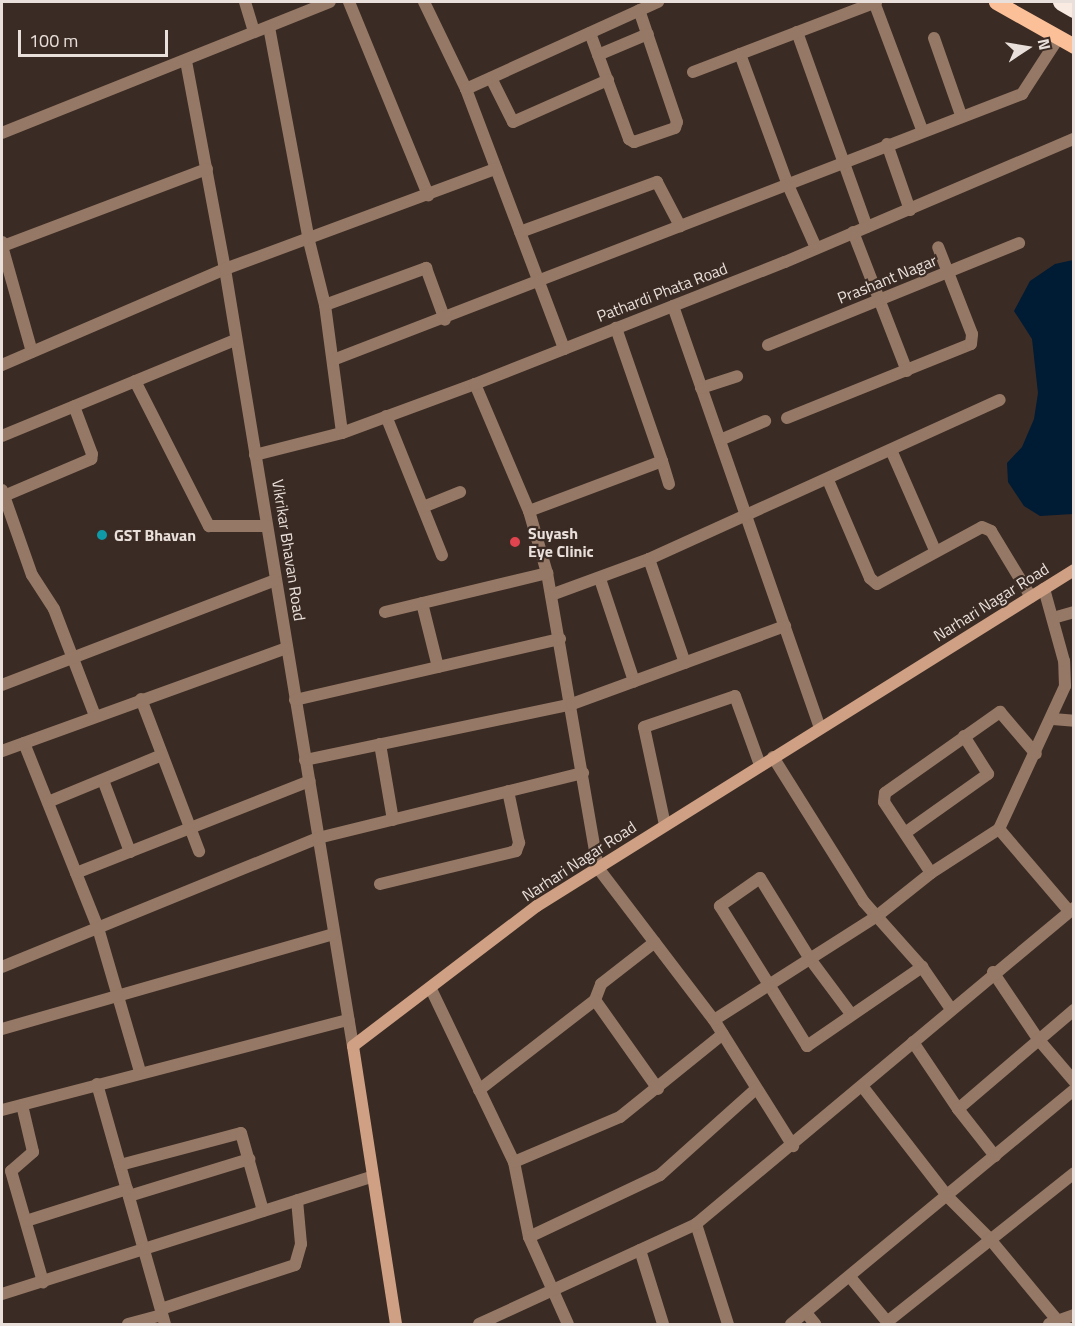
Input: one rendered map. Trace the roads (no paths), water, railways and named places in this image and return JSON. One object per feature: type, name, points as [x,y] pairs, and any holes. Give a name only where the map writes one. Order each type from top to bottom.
[{"type":"highway","points":[[1062,2],[1074,9]]},
{"type":"main road","points":[[996,2],[1074,46]]},
{"type":"street","points":[[245,2],[254,32]]},
{"type":"street","points":[[2,133],[330,2]]},
{"type":"street","points":[[349,2],[428,195]]},
{"type":"street","points":[[424,2],[466,89],[564,349]]},
{"type":"street","points":[[466,89],[658,2]]},
{"type":"street","points":[[693,72],[875,2],[922,130]]},
{"type":"street","points":[[590,33],[631,141],[675,128],[677,122],[639,10]]},
{"type":"street","points":[[269,27],[309,241],[325,305],[342,433]]},
{"type":"street","points":[[797,32],[867,227]]},
{"type":"street","points":[[598,55],[648,34]]},
{"type":"street","points":[[934,38],[961,115]]},
{"type":"street","points":[[333,360],[445,320],[922,130],[1022,94],[1059,38]]},
{"type":"street","points":[[740,54],[788,185],[816,248]]},
{"type":"street","name":"Vikrikar Bhavan Road","points":[[186,61],[225,269],[353,1046]]},
{"type":"street","points":[[491,78],[513,122],[608,80]]},
{"type":"street","name":"Pathardi Phata Road","points":[[255,455],[342,433],[475,384],[910,210],[1074,139]]},
{"type":"street","points":[[887,144],[910,210]]},
{"type":"street","points":[[32,352],[2,245],[207,169]]},
{"type":"street","points":[[2,364],[225,269],[309,241],[496,169]]},
{"type":"street","points":[[520,232],[657,182],[680,226]]},
{"type":"street","points":[[853,232],[906,371]]},
{"type":"street","name":"Prashant Nagar","points":[[768,345],[1019,243]]},
{"type":"street","points":[[787,418],[906,371],[973,341],[938,247]]},
{"type":"street","points":[[325,305],[426,268],[445,320]]},
{"type":"street","points":[[673,306],[820,728]]},
{"type":"street","points":[[616,328],[669,484]]},
{"type":"street","points":[[2,435],[236,340]]},
{"type":"street","points":[[702,388],[737,376]]},
{"type":"street","points":[[135,381],[209,526],[267,526]]},
{"type":"street","points":[[475,384],[529,511],[547,573],[572,704],[598,868],[714,1020],[793,1146]]},
{"type":"street","points":[[551,595],[600,579],[649,559],[828,480],[1000,400]]},
{"type":"street","points":[[74,406],[92,454],[90,459],[3,493],[32,575],[54,609],[95,716]]},
{"type":"street","points":[[386,416],[442,555]]},
{"type":"street","points":[[720,440],[765,421]]},
{"type":"street","points":[[891,450],[935,550]]},
{"type":"street","points":[[529,511],[662,461]]},
{"type":"street","points":[[828,480],[870,578],[877,584],[977,527],[987,528],[1031,597]]},
{"type":"street","points":[[423,507],[460,492]]},
{"type":"street","points":[[649,559],[685,663]]},
{"type":"street","name":"Narhari Nagar Road","points":[[353,1046],[537,906],[1074,570]]},
{"type":"street","points":[[385,612],[547,573]]},
{"type":"street","points":[[2,682],[73,659],[275,579]]},
{"type":"street","points":[[600,579],[634,681]]},
{"type":"street","points":[[714,1020],[877,915],[931,873],[999,829],[1053,719],[1065,686],[1065,672],[1044,589]]},
{"type":"street","points":[[423,603],[438,667]]},
{"type":"street","points":[[1053,618],[1074,612]]},
{"type":"street","points":[[305,760],[572,704],[785,626]]},
{"type":"street","points":[[295,700],[560,639]]},
{"type":"street","points":[[2,751],[287,648]]},
{"type":"street","points":[[665,825],[644,727],[735,696],[760,765]]},
{"type":"street","points":[[141,699],[199,851]]},
{"type":"street","points":[[931,873],[884,802],[885,793],[964,736],[1002,712],[1036,754]]},
{"type":"street","points":[[1053,719],[1074,721]]},
{"type":"street","points":[[905,833],[988,774],[964,736]]},
{"type":"street","points":[[24,743],[98,928],[120,995],[140,1072]]},
{"type":"street","points":[[380,744],[393,820]]},
{"type":"street","points":[[48,802],[162,755]]},
{"type":"street","points":[[773,757],[864,902],[922,967],[951,1009]]},
{"type":"street","points":[[2,967],[318,838],[583,773]]},
{"type":"street","points":[[103,780],[130,852]]},
{"type":"street","points":[[76,873],[309,781]]},
{"type":"street","points":[[380,884],[516,851],[519,843],[508,791]]},
{"type":"street","points":[[479,1324],[696,1224],[793,1146],[993,972],[1071,910],[999,829]]},
{"type":"street","points":[[852,1014],[810,959],[760,878],[720,906],[766,985],[807,1046],[922,967]]},
{"type":"street","points":[[2,1029],[334,933]]},
{"type":"street","points":[[479,1090],[595,1000],[601,984],[655,942]]},
{"type":"street","points":[[993,972],[1038,1039],[1074,1081]]},
{"type":"street","points":[[431,988],[514,1162],[530,1237],[551,1291],[568,1324]]},
{"type":"street","points":[[595,1000],[658,1089]]},
{"type":"street","points":[[958,1109],[1074,1010]]},
{"type":"street","points":[[2,1096],[3,1110],[140,1072],[348,1020]]},
{"type":"street","points":[[514,1162],[612,1122],[658,1089],[723,1034]]},
{"type":"street","points":[[913,1042],[958,1109],[995,1156]]},
{"type":"street","points":[[353,1046],[371,1177],[396,1324]]},
{"type":"street","points":[[98,1084],[163,1316]]},
{"type":"street","points":[[862,1086],[948,1197],[989,1238],[1053,1322],[1074,1315]]},
{"type":"street","points":[[530,1237],[660,1175],[756,1089]]},
{"type":"street","points":[[791,1324],[811,1319],[850,1277],[1074,1090]]},
{"type":"street","points":[[22,1105],[33,1152],[12,1171],[43,1282]]},
{"type":"street","points":[[120,1165],[237,1132],[243,1136],[263,1211]]},
{"type":"street","points":[[26,1221],[249,1159]]},
{"type":"street","points":[[850,1277],[888,1323],[989,1238],[1013,1224],[1074,1173]]},
{"type":"street","points":[[2,1294],[371,1177]]},
{"type":"street","points":[[128,1324],[163,1316],[296,1265],[302,1244],[297,1200]]},
{"type":"street","points":[[696,1224],[728,1324]]},
{"type":"street","points":[[640,1250],[663,1324]]},
{"type":"water","points":[[1073,260],[1073,514],[1040,516],[1024,506],[1008,482],[1007,463],[1022,447],[1034,419],[1038,393],[1032,339],[1014,311],[1030,281],[1055,264]]},
{"type":"place","name":"GST Bhavan","points":[[102,535]]},
{"type":"place","name":"Suyash Eye Clinic","points":[[515,542]]}]
